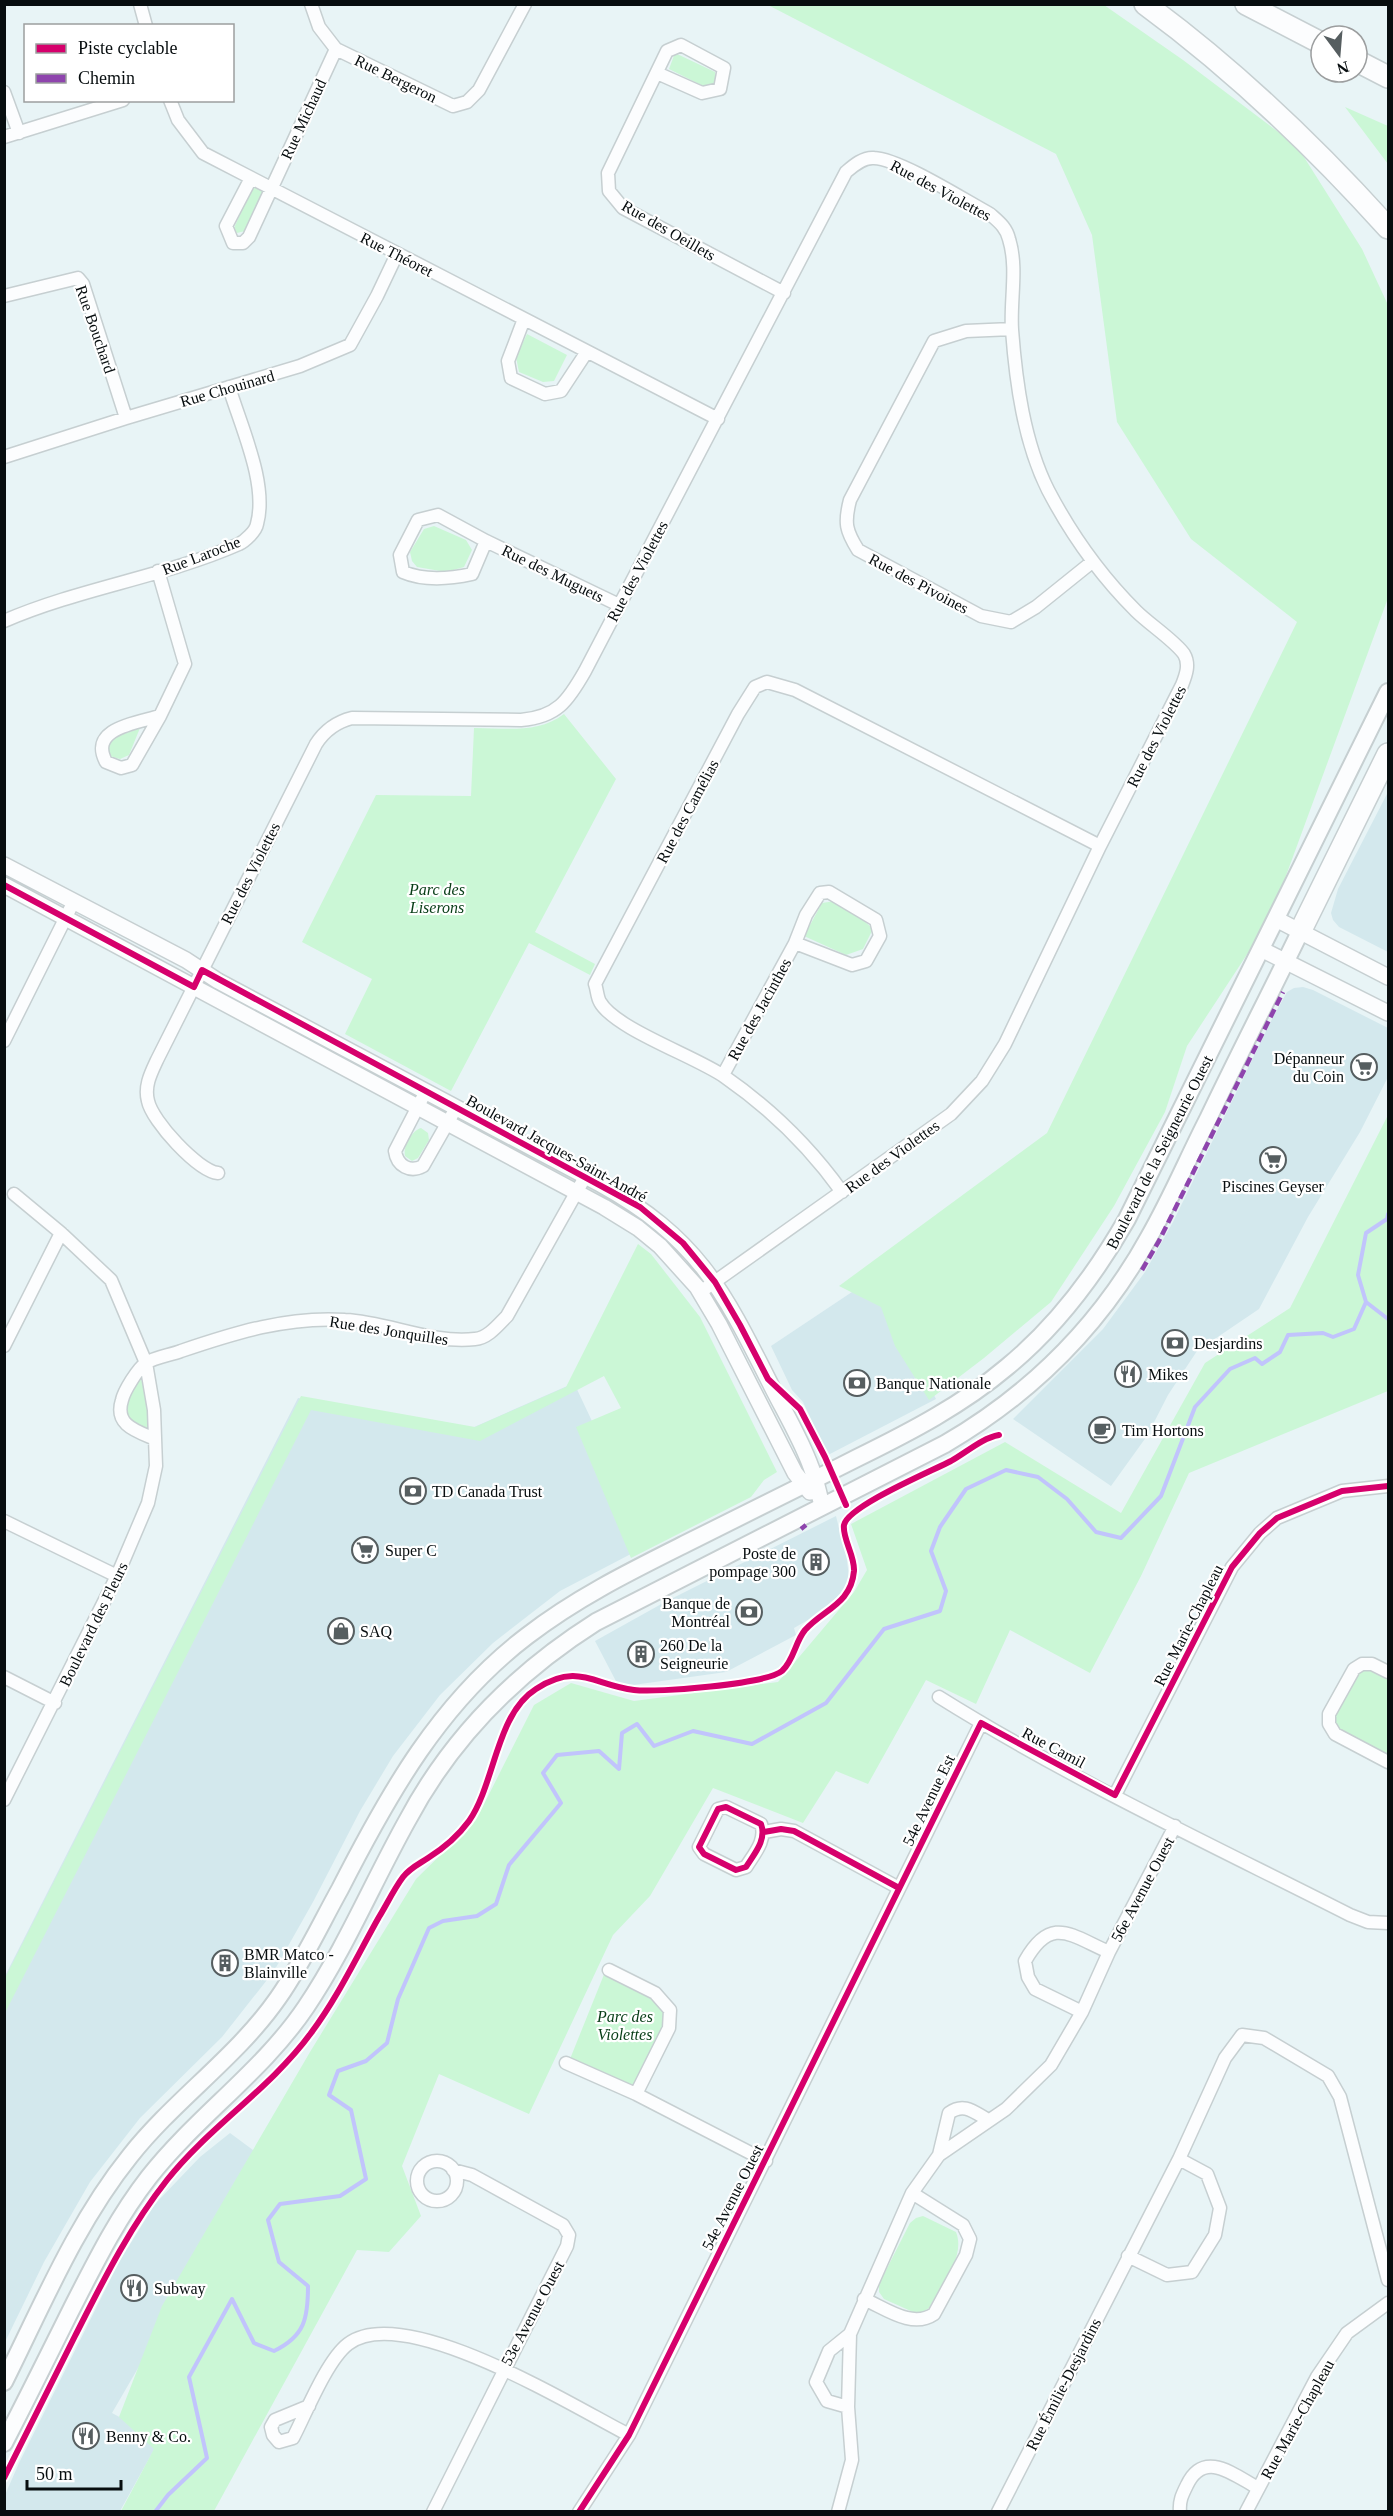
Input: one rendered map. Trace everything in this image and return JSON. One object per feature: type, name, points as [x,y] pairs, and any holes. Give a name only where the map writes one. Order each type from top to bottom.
[{"type":"highway","points":[[1145,4],[1198,44],[1261,98],[1332,167],[1389,228]]},
{"type":"highway","points":[[1246,4],[1309,37]]},
{"type":"highway","points":[[1369,67],[1389,77]]},
{"type":"highway","points":[[1300,932],[1389,754]]},
{"type":"main road","name":"Boulevard de la Seigneurie Ouest","points":[[4,2382],[96,2203],[130,2156],[168,2113],[245,2039],[279,1998],[303,1958],[394,1787],[441,1719],[481,1676],[505,1654],[568,1607],[637,1568],[934,1418],[992,1380],[1027,1350],[1055,1321],[1101,1263],[1127,1219],[1389,692]]},
{"type":"main road","name":"Boulevard de la Seigneurie Ouest","points":[[4,2443],[107,2240],[150,2175],[189,2132],[266,2057],[297,2019],[323,1979],[415,1806],[464,1736],[517,1680],[573,1637],[620,1608],[945,1444],[1008,1402],[1043,1373],[1071,1345],[1123,1279],[1150,1236],[1300,932]]},
{"type":"main road","points":[[1101,1263],[1123,1279]]},
{"type":"main road","points":[[441,1719],[464,1736]]},
{"type":"main road","points":[[347,1874],[372,1888]]},
{"type":"main road","points":[[168,2113],[189,2132]]},
{"type":"street","points":[[140,4],[145,24]]},
{"type":"street","name":"Rue Bergeron","points":[[311,4],[319,27],[336,49],[453,106],[467,102],[479,90],[525,4]]},
{"type":"street","name":"Rue des Oeillets","points":[[657,73],[702,93],[720,89],[724,68],[681,45],[667,51],[608,173],[609,191],[623,208],[784,293]]},
{"type":"street","name":"Rue Michaud","points":[[271,188],[336,49]]},
{"type":"street","points":[[4,92],[19,133]]},
{"type":"street","points":[[4,137],[117,102]]},
{"type":"street","name":"Rue Théoret","points":[[171,102],[178,120],[202,153],[586,353],[718,419]]},
{"type":"street","name":"Rue des Violettes","points":[[218,1173],[200,1166],[154,1114],[147,1094],[152,1070],[312,750],[329,728],[345,719],[359,717],[521,720],[543,717],[563,705],[572,694],[846,172],[858,162],[872,157],[892,161],[990,214],[1003,225],[1010,240],[1013,270],[1012,329],[1020,394],[1031,448],[1048,489],[1092,562],[1136,611],[1184,655],[1188,669],[1005,1044],[982,1081],[951,1114],[700,1292]]},
{"type":"street","points":[[251,178],[226,226],[233,243],[243,243],[249,237],[271,188]]},
{"type":"street","name":"Rue Chouinard","points":[[4,457],[300,366],[350,345],[397,254]]},
{"type":"street","name":"Rue Bouchard","points":[[4,296],[78,278],[83,284],[126,418]]},
{"type":"street","points":[[524,319],[508,361],[511,378],[544,394],[561,391],[586,353]]},
{"type":"street","name":"Rue des Pivoines","points":[[1012,329],[966,331],[933,341],[850,500],[846,516],[848,533],[858,550],[981,616],[1011,622],[1036,608],[1092,562]]},
{"type":"street","name":"Rue Laroche","points":[[4,621],[26,611],[158,572],[242,543],[257,527],[261,490],[229,387]]},
{"type":"street","name":"Rue des Muguets","points":[[486,541],[472,574],[450,579],[414,576],[403,572],[400,555],[418,520],[438,515],[486,541],[619,605]]},
{"type":"street","points":[[158,572],[185,664],[160,716],[132,765],[121,768],[106,762],[101,753],[104,737],[111,731],[160,716]]},
{"type":"street","name":"Rue des Camélias","points":[[842,1192],[781,1119],[723,1075],[619,1021],[600,1002],[595,984],[738,714],[755,687],[766,682],[795,690],[1100,846]]},
{"type":"street","name":"Boulevard Jacques-Saint-André","points":[[4,865],[640,1207],[690,1251],[715,1282],[745,1334],[811,1465],[809,1482],[795,1473],[720,1324],[700,1292],[676,1262],[655,1242],[621,1217],[576,1192],[4,885]]},
{"type":"street","name":"Rue des Jacinthes","points":[[723,1075],[795,943],[810,907],[820,893],[829,891],[876,920],[880,936],[866,961],[852,965],[795,943]]},
{"type":"street","points":[[4,1041],[74,902]]},
{"type":"street","points":[[1276,919],[1389,977]]},
{"type":"street","points":[[1261,949],[1389,1013]]},
{"type":"street","name":"Boulevard Jacques-Saint-André","points":[[426,1091],[395,1150],[396,1159],[403,1166],[412,1169],[423,1166],[456,1108]]},
{"type":"street","name":"Rue des Jonquilles","points":[[146,1363],[277,1323],[314,1319],[347,1320],[453,1340],[478,1339],[493,1330],[507,1316],[585,1177]]},
{"type":"street","name":"Boulevard des Fleurs","points":[[4,1800],[55,1703],[117,1576],[148,1503],[156,1466],[154,1410],[146,1363],[111,1280],[61,1233],[14,1194]]},
{"type":"street","points":[[4,1346],[61,1233]]},
{"type":"street","points":[[146,1363],[126,1389],[121,1402],[120,1417],[127,1427],[155,1439]]},
{"type":"street","points":[[809,1482],[822,1506]]},
{"type":"street","name":"Rue Marie-Chapleau","points":[[1115,1795],[1232,1568],[1260,1533],[1277,1518],[1342,1491],[1389,1486]]},
{"type":"street","points":[[4,1521],[117,1576]]},
{"type":"street","points":[[1389,1672],[1372,1664],[1362,1664],[1354,1669],[1329,1714],[1329,1724],[1335,1734],[1389,1762]]},
{"type":"street","points":[[4,1677],[55,1703]]},
{"type":"street","name":"Rue Camil","points":[[939,1697],[981,1723],[1115,1795],[1350,1915],[1368,1922],[1389,1923]]},
{"type":"street","name":"54e Avenue Est","points":[[899,1888],[981,1723]]},
{"type":"street","points":[[726,1807],[761,1824],[764,1832],[762,1841],[746,1868],[736,1870],[704,1854],[699,1847],[718,1809],[726,1807]]},
{"type":"street","name":"56e Avenue Ouest","points":[[838,2511],[852,2460],[848,2407],[850,2334],[912,2193],[939,2155],[1006,2109],[1052,2066],[1082,2012],[1109,1952],[1175,1826]]},
{"type":"street","points":[[764,1832],[781,1829],[794,1831],[899,1888]]},
{"type":"street","name":"54e Avenue Ouest","points":[[579,2511],[628,2435],[766,2161],[899,1888]]},
{"type":"street","name":"56e Avenue Ouest","points":[[1082,2012],[1035,1989],[1028,1977],[1025,1961],[1034,1945],[1049,1933],[1062,1931],[1109,1952]]},
{"type":"street","points":[[609,1970],[655,1993],[670,2010],[669,2028],[636,2094]]},
{"type":"street","name":"Rue Émilie-Desjardins","points":[[998,2511],[1179,2159],[1225,2058],[1242,2035],[1263,2038],[1328,2076],[1340,2097],[1389,2280]]},
{"type":"street","points":[[566,2063],[636,2094],[766,2161]]},
{"type":"street","name":"56e Avenue Ouest","points":[[939,2155],[949,2113],[956,2108],[965,2107],[988,2120]]},
{"type":"street","points":[[1128,2256],[1167,2275],[1192,2272],[1215,2235],[1220,2208],[1207,2175],[1179,2159]]},
{"type":"street","name":"53e Avenue Ouest","points":[[433,2511],[567,2246],[569,2235],[563,2225],[472,2175],[453,2169]]},
{"type":"street","points":[[864,2299],[914,2321],[925,2320],[934,2314],[966,2255],[970,2239],[963,2224],[912,2193]]},
{"type":"street","name":"Rue Marie-Chapleau","points":[[1246,2511],[1317,2377],[1347,2333],[1389,2303]]},
{"type":"street","name":"56e Avenue Ouest","points":[[848,2407],[827,2401],[816,2382],[829,2351],[850,2334]]},
{"type":"street","points":[[309,2406],[338,2354],[350,2342],[368,2335],[424,2339],[441,2343],[503,2369],[628,2435]]},
{"type":"street","name":"Rue Marie-Chapleau","points":[[1180,2511],[1179,2500],[1192,2474],[1201,2468],[1218,2466],[1258,2488]]},
{"type":"shaded area","points":[[1388,792],[1388,952],[1339,927],[1331,913],[1338,889]]},
{"type":"shaded area","points":[[1303,987],[1388,1028],[1388,1077],[1360,1132],[1308,1217],[1259,1309],[1197,1351],[1168,1395],[1147,1436],[1111,1486],[1013,1419],[1103,1329],[1145,1272],[1173,1222],[1272,1019],[1287,992]]},
{"type":"shaded area","points":[[873,1278],[936,1399],[828,1455],[803,1402],[792,1390],[771,1346]]},
{"type":"shaded area","points":[[574,1383],[650,1544],[560,1591],[493,1643],[440,1695],[393,1756],[360,1811],[274,1971],[222,2037],[140,2118],[90,2182],[44,2262],[5,2342],[5,1976],[298,1398],[472,1428]]},
{"type":"shaded area","points":[[836,1516],[849,1578],[842,1593],[829,1608],[794,1628],[796,1635],[726,1672],[619,1687],[595,1641],[665,1602]]},
{"type":"shaded area","points":[[230,2133],[261,2156],[112,2413],[160,2439],[120,2511],[5,2512],[5,2495],[19,2463],[119,2262],[155,2204],[200,2157]]},
{"type":"green space","points":[[768,5],[1104,5],[1183,60],[1297,146],[1362,249],[1388,305],[1388,598],[1280,892],[1263,930],[1187,1046],[1165,1112],[1114,1206],[1051,1302],[929,1400],[895,1346],[881,1307],[839,1286],[1047,1133],[1297,622],[1191,539],[1117,422],[1092,235],[1056,154]]},
{"type":"green space","points":[[675,53],[715,72],[716,80],[712,85],[703,86],[669,69]]},
{"type":"green space","points":[[1345,107],[1388,126],[1388,164]]},
{"type":"green space","points":[[253,186],[263,191],[245,231],[237,233],[234,228]]},
{"type":"green space","points":[[527,334],[567,355],[554,381],[543,382],[519,372],[516,357]]},
{"type":"green space","points":[[434,526],[466,540],[472,550],[464,567],[446,572],[417,567],[412,561],[410,552],[424,529]]},
{"type":"green space","name":"Parc des Liserons","points":[[564,714],[616,779],[535,932],[595,964],[590,975],[529,943],[451,1091],[345,1034],[372,979],[302,942],[376,795],[471,796],[474,728],[533,727],[543,725]]},
{"type":"green space","points":[[140,728],[129,755],[120,759],[109,756],[107,749],[110,739]]},
{"type":"green space","points":[[835,901],[860,917],[873,929],[863,949],[846,955],[804,936],[822,903]]},
{"type":"green space","points":[[1388,1115],[1388,1391],[1189,1473],[1141,1576],[1090,1673],[1010,1630],[976,1704],[926,1680],[868,1784],[836,1771],[803,1823],[713,1788],[650,1896],[613,1935],[529,2114],[439,2074],[402,2166],[421,2216],[389,2252],[357,2250],[214,2511],[121,2511],[154,2449],[119,2417],[162,2306],[310,2052],[416,1879],[476,1820],[534,1705],[571,1683],[634,1701],[778,1682],[854,1592],[867,1570],[851,1524],[1005,1442],[1121,1513],[1205,1363],[1290,1308]]},
{"type":"green space","points":[[421,1128],[428,1133],[429,1140],[418,1158],[412,1161],[405,1156],[405,1148],[411,1136]]},
{"type":"green space","points":[[638,1244],[651,1254],[700,1317],[777,1472],[764,1480],[751,1497],[631,1558],[576,1427],[621,1408],[604,1376],[480,1441],[311,1410],[5,2013],[5,1978],[301,1396],[475,1427],[566,1387]]},
{"type":"green space","points":[[140,1375],[149,1409],[151,1433],[128,1424],[126,1417],[128,1398]]},
{"type":"green space","points":[[1362,1664],[1388,1672],[1388,1762],[1329,1724]]},
{"type":"green space","name":"Parc des Violettes","points":[[605,1972],[650,1990],[667,2008],[667,2027],[635,2094],[568,2064]]},
{"type":"green space","points":[[923,2216],[956,2232],[958,2251],[951,2271],[929,2308],[921,2313],[913,2312],[884,2299],[879,2292],[879,2284],[910,2223]]},
{"type":"waterway","points":[[155,2512],[168,2495],[207,2458],[189,2377],[232,2299],[254,2343],[274,2351],[292,2339],[303,2325],[307,2308],[308,2286],[279,2262],[268,2220],[280,2204],[340,2196],[366,2179],[351,2110],[329,2095],[338,2071],[366,2061],[387,2043],[398,1999],[429,1928],[443,1921],[477,1916],[496,1904],[509,1865],[561,1803],[543,1773],[557,1755],[599,1751],[619,1769],[622,1733],[637,1724],[654,1746],[693,1731],[752,1744],[826,1703],[884,1629],[940,1611],[946,1591],[931,1551],[940,1527],[966,1489],[1006,1470],[1038,1477],[1067,1499],[1096,1532],[1121,1538],[1161,1496],[1195,1407],[1230,1369],[1255,1358],[1262,1364],[1280,1352],[1288,1335],[1323,1333],[1333,1337],[1354,1329],[1366,1302],[1358,1275],[1366,1233],[1387,1219],[1388,1214]]},
{"type":"waterway","points":[[1366,1302],[1388,1319]]},
{"type":"marked path","points":[[1142,1270],[1159,1241],[1283,992]]},
{"type":"marked path","points":[[801,1529],[806,1525]]},
{"type":"cycle path","points":[[4,885],[194,987],[202,970],[640,1207],[683,1243],[715,1282],[768,1379],[800,1409],[825,1457],[846,1505]]},
{"type":"cycle path","points":[[4,2478],[117,2255],[153,2198],[184,2160],[295,2053],[339,1991],[403,1877],[445,1846],[469,1821],[478,1806],[504,1732],[512,1715],[523,1700],[536,1689],[563,1677],[575,1676],[646,1691],[734,1684],[772,1676],[782,1671],[805,1630],[842,1599],[852,1582],[854,1565],[844,1530],[849,1517],[875,1499],[951,1461],[987,1439],[999,1435]]},
{"type":"cycle path","points":[[579,2512],[629,2435],[981,1723],[1115,1795],[1232,1567],[1260,1533],[1277,1518],[1342,1491],[1388,1486]]},
{"type":"cycle path","points":[[726,1807],[761,1824],[762,1830],[761,1841],[753,1857],[746,1867],[736,1870],[704,1854],[699,1847],[718,1809],[726,1807]]},
{"type":"cycle path","points":[[764,1832],[781,1829],[794,1831],[899,1888]]},
{"type":"place","name":"Dépanneur du Coin","points":[[1364,1067]]},
{"type":"place","name":"Piscines Geyser","points":[[1273,1160]]},
{"type":"place","name":"Desjardins","points":[[1175,1343]]},
{"type":"place","name":"Mikes","points":[[1128,1374]]},
{"type":"place","name":"Banque Nationale","points":[[857,1383]]},
{"type":"place","name":"Tim Hortons","points":[[1102,1430]]},
{"type":"place","name":"TD Canada Trust","points":[[413,1491]]},
{"type":"place","name":"Super C","points":[[365,1550]]},
{"type":"place","name":"Poste de pompage 300","points":[[816,1562]]},
{"type":"place","name":"Banque de Montréal","points":[[749,1612]]},
{"type":"place","name":"SAQ","points":[[341,1631]]},
{"type":"place","name":"260 De la Seigneurie","points":[[641,1654]]},
{"type":"place","name":"BMR Matco - Blainville","points":[[225,1963]]},
{"type":"place","name":"Subway","points":[[134,2288]]},
{"type":"place","name":"Benny & Co.","points":[[86,2436]]}]
